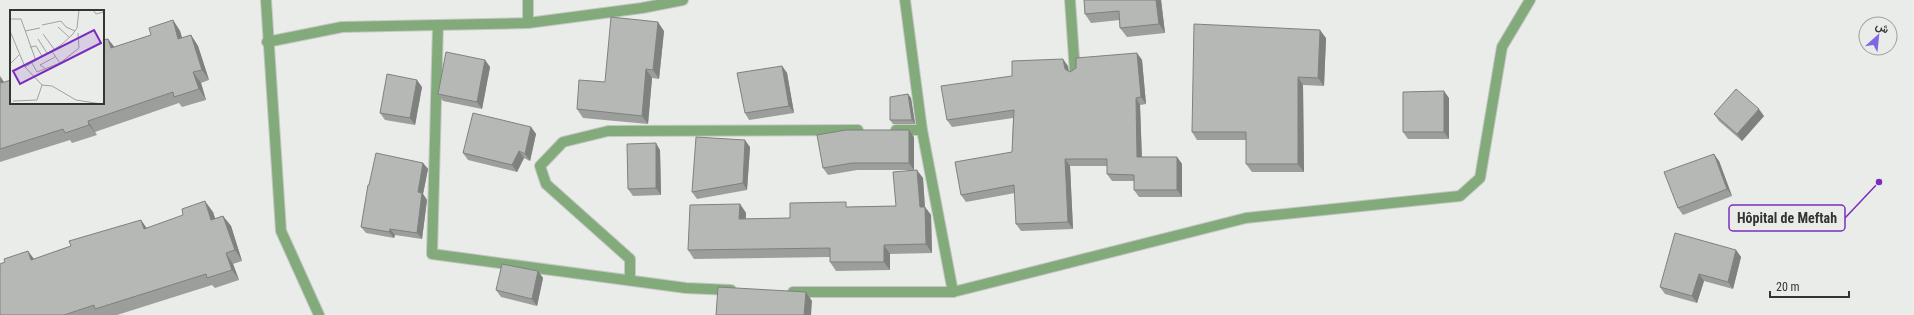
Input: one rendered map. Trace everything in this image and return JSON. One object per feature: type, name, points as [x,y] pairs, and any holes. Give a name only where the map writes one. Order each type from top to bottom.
[{"type":"street","points":[[266,0],[267,42],[281,231],[319,315]]},
{"type":"street","points":[[528,0],[528,24]]},
{"type":"street","points":[[267,42],[342,27],[528,24],[642,8],[683,0]]},
{"type":"street","points":[[905,0],[922,130],[953,292]]},
{"type":"street","points":[[1070,0],[1075,73]]},
{"type":"street","points":[[780,292],[953,292],[1246,218],[1460,196],[1480,178],[1502,47],[1530,0]]},
{"type":"street","points":[[438,25],[432,254],[686,288],[741,290]]},
{"type":"street","points":[[630,280],[630,259],[546,184],[540,166],[563,142],[608,131],[867,130]]},
{"type":"street","points":[[883,130],[922,130]]},
{"type":"building","points":[[1084,0],[1156,0],[1159,24],[1120,28],[1119,11],[1085,14]]},
{"type":"building","points":[[611,17],[658,22],[653,70],[646,69],[642,116],[577,109],[579,80],[605,82]]},
{"type":"building","points":[[173,20],[178,39],[191,35],[202,70],[193,72],[199,89],[174,97],[173,92],[88,121],[89,125],[65,133],[63,129],[0,149],[0,79],[1,83],[10,80],[10,104],[104,104],[104,40],[108,39],[111,48],[151,35],[149,28]]},
{"type":"building","points":[[1194,24],[1320,30],[1318,78],[1298,77],[1298,164],[1246,164],[1246,132],[1192,132]]},
{"type":"building","points":[[446,52],[485,60],[477,102],[438,94]]},
{"type":"building","points":[[1137,53],[1141,97],[1136,98],[1137,157],[1177,157],[1177,190],[1134,190],[1134,175],[1107,174],[1107,159],[1065,159],[1068,222],[1016,224],[1014,185],[961,195],[955,162],[1012,152],[1014,110],[947,120],[941,86],[1012,76],[1012,61],[1063,59],[1065,69],[1070,72],[1076,68],[1076,58]]},
{"type":"building","points":[[782,66],[789,106],[745,113],[737,73]]},
{"type":"building","points":[[387,74],[417,80],[410,118],[380,113]]},
{"type":"building","points":[[1736,89],[1759,109],[1737,134],[1714,114]]},
{"type":"building","points":[[1444,91],[1444,132],[1403,132],[1403,92]]},
{"type":"building","points":[[908,94],[912,120],[890,120],[890,97]]},
{"type":"building","points":[[473,113],[531,127],[525,154],[519,151],[512,165],[463,153]]},
{"type":"building","points":[[846,130],[909,130],[909,163],[852,163],[823,168],[817,135]]},
{"type":"building","points":[[696,137],[745,140],[743,183],[692,192]]},
{"type":"building","points":[[656,143],[656,188],[628,189],[627,144]]},
{"type":"building","points":[[376,153],[423,163],[418,192],[422,193],[417,233],[390,229],[389,232],[361,227],[368,185]]},
{"type":"building","points":[[1714,154],[1727,189],[1678,208],[1664,172]]},
{"type":"building","points":[[917,170],[920,207],[925,207],[926,244],[884,245],[884,262],[830,262],[830,248],[688,250],[690,205],[740,204],[739,219],[790,218],[790,203],[846,202],[846,207],[896,206],[893,172]]},
{"type":"building","points":[[205,201],[211,220],[223,216],[235,250],[226,253],[232,270],[207,278],[206,274],[95,309],[94,305],[64,315],[0,315],[0,264],[5,262],[4,259],[28,251],[31,260],[71,246],[69,241],[141,220],[144,229],[183,215],[182,209]]},
{"type":"building","points":[[1675,233],[1736,250],[1728,282],[1699,274],[1692,296],[1660,287]]},
{"type":"building","points":[[502,264],[538,271],[532,299],[496,290]]},
{"type":"building","points":[[718,287],[806,292],[804,315],[716,315]]},
{"type":"place","name":"Hôpital de Meftah","points":[[1879,182]]}]
